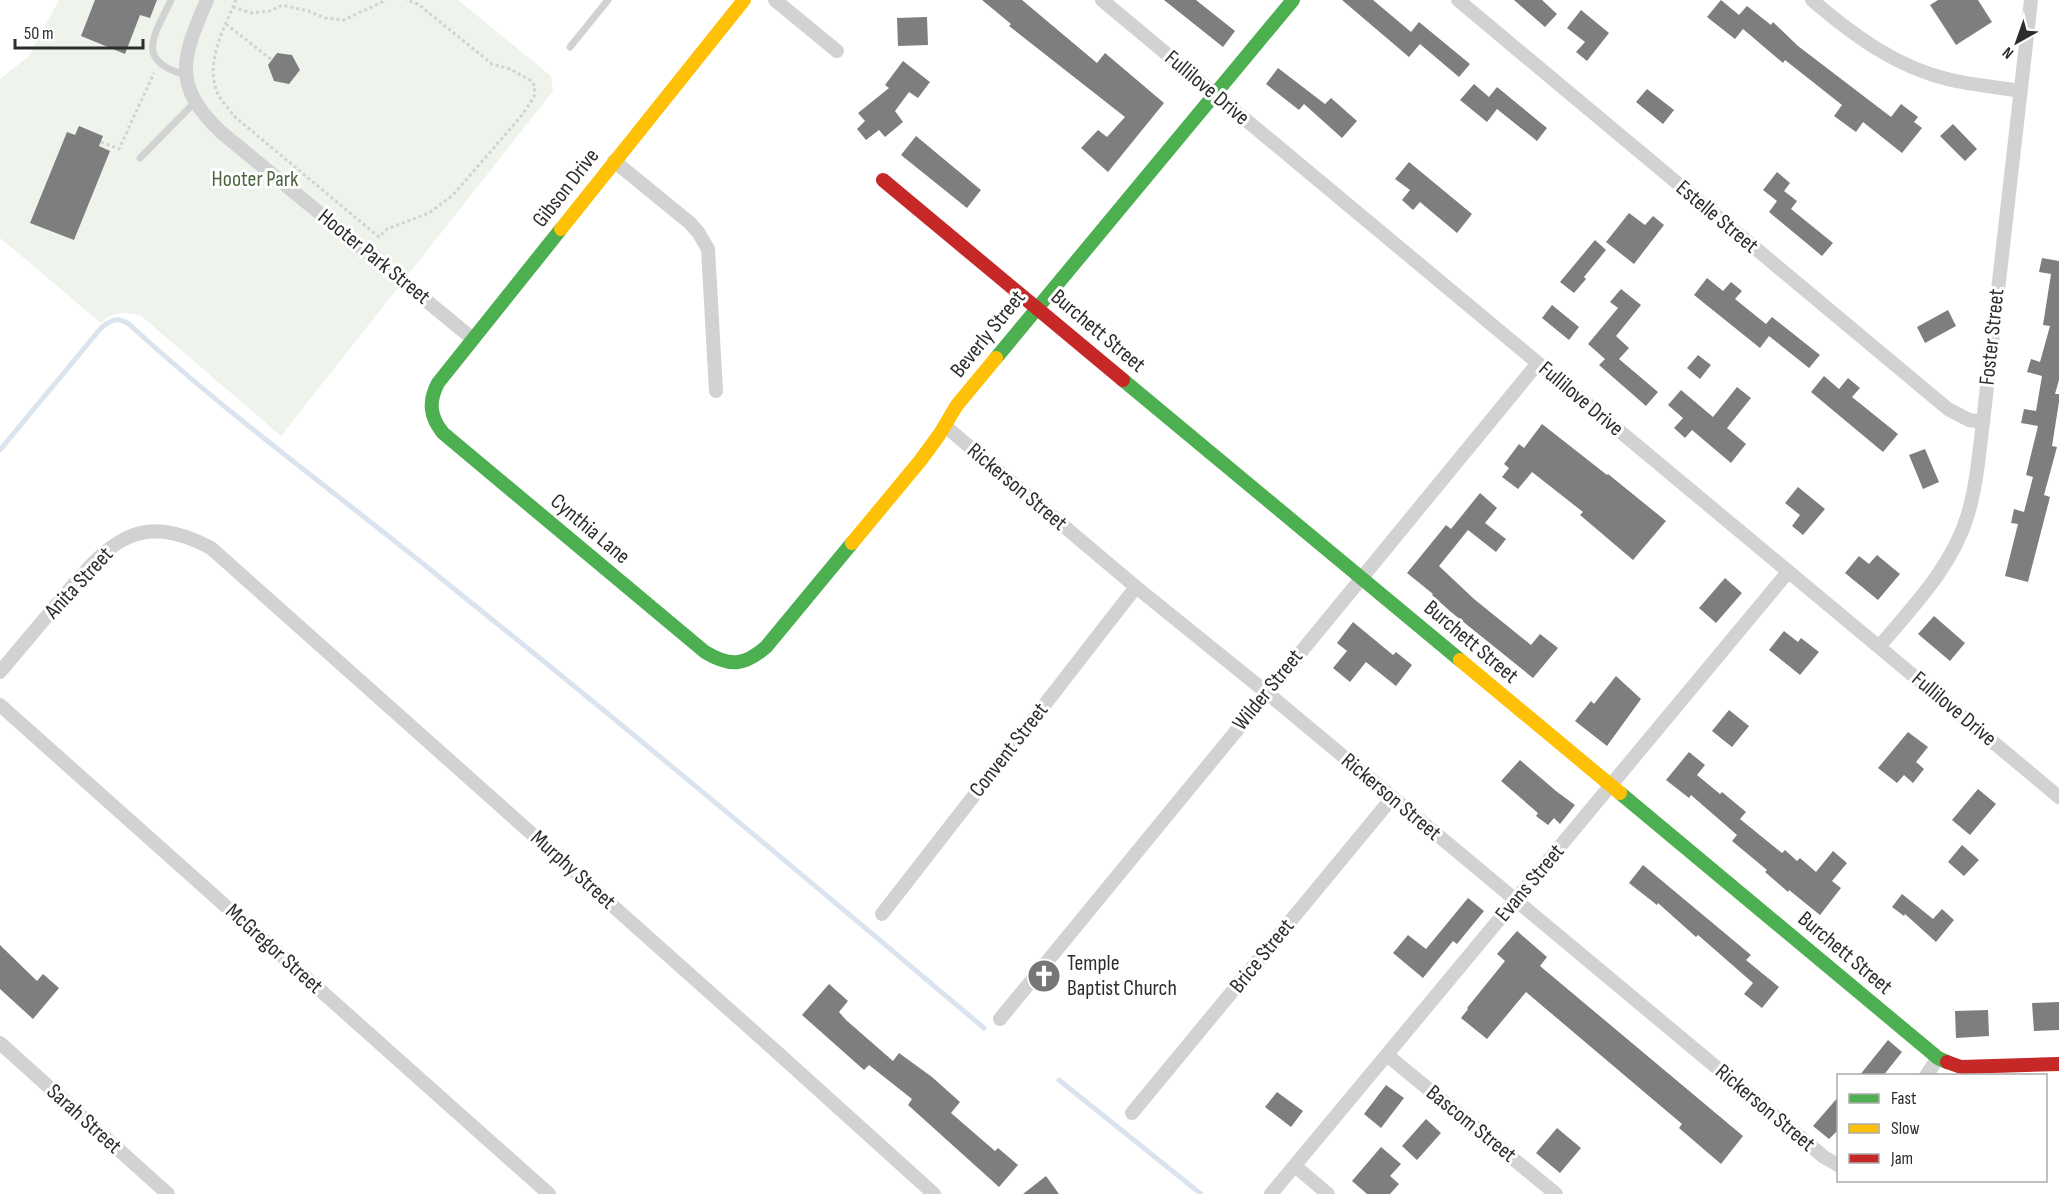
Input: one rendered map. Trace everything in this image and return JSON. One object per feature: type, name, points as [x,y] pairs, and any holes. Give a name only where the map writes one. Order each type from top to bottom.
[{"type":"street","name":"Hooter Park Street","points":[[207,0],[187,50],[188,85],[201,112],[222,133],[473,339]]},
{"type":"street","name":"Gibson Drive","points":[[430,408],[430,399],[438,383],[744,0]]},
{"type":"street","points":[[775,0],[837,51]]},
{"type":"street","name":"Fullilove Drive","points":[[1102,0],[2059,797]]},
{"type":"street","name":"Beverly Street","points":[[739,664],[755,657],[769,644],[905,479],[945,426],[957,405],[1293,0]]},
{"type":"street","name":"Estelle Street","points":[[1458,0],[1948,409],[1969,420],[1983,422]]},
{"type":"street","points":[[1812,0],[1855,35],[1888,57],[1906,65],[1951,80],[2020,91]]},
{"type":"street","name":"Foster Street","points":[[1879,647],[1934,581],[1962,531],[1973,492],[2031,0]]},
{"type":"street","points":[[614,161],[690,223],[708,249],[716,391]]},
{"type":"street","name":"Burchett Street","points":[[883,180],[1938,1058],[1961,1067],[2059,1064]]},
{"type":"street","name":"Wilder Street","points":[[1000,1019],[1538,363]]},
{"type":"street","name":"Cynthia Lane","points":[[430,408],[436,426],[442,434],[705,652],[719,661],[739,664]]},
{"type":"street","name":"Rickerson Street","points":[[945,426],[1824,1157],[1837,1164]]},
{"type":"street","name":"Anita Street","points":[[0,672],[94,560],[118,542],[147,532],[165,532],[182,535],[211,548]]},
{"type":"street","name":"Murphy Street","points":[[211,548],[934,1194]]},
{"type":"street","name":"Evans Street","points":[[1271,1194],[1788,572]]},
{"type":"street","name":"Convent Street","points":[[882,914],[1136,587]]},
{"type":"street","name":"McGregor Street","points":[[0,705],[549,1194]]},
{"type":"street","name":"Brice Street","points":[[1132,1113],[1392,798]]},
{"type":"street","name":"Sarah Street","points":[[0,1043],[168,1194]]},
{"type":"street","name":"Bascom Street","points":[[1387,1055],[1556,1194]]},
{"type":"street","points":[[1927,1074],[1938,1058]]},
{"type":"street","points":[[1294,1167],[1328,1194]]},
{"type":"lane","points":[[171,0],[156,29],[152,48],[158,63],[174,72],[186,75]]},
{"type":"lane","points":[[570,47],[608,0]]},
{"type":"lane","points":[[140,158],[195,102]]},
{"type":"path","points":[[236,0],[218,43],[213,71],[218,94],[236,117],[379,237],[387,229],[429,213],[453,195],[523,114],[534,97],[535,86],[530,80],[510,69],[492,64],[418,4],[406,0]]},
{"type":"path","points":[[233,6],[251,13],[270,11],[282,5],[325,18],[344,20],[386,0]]},
{"type":"path","points":[[226,24],[272,60]]},
{"type":"path","points":[[101,142],[119,149],[158,63]]},
{"type":"green space","name":"Hooter Park","points":[[59,0],[458,0],[551,76],[553,91],[281,436],[140,315],[119,313],[101,323],[0,238],[0,79],[28,57]]},
{"type":"building","points":[[95,0],[157,0],[150,18],[140,15],[125,54],[81,36]]},
{"type":"building","points":[[982,0],[1022,0],[1097,63],[1105,53],[1164,103],[1108,172],[1081,148],[1098,130],[1107,137],[1125,117],[1009,26],[1011,24]]},
{"type":"building","points":[[1164,0],[1196,0],[1235,31],[1223,47]]},
{"type":"building","points":[[1342,0],[1373,0],[1411,32],[1419,22],[1470,64],[1459,77],[1420,44],[1409,57]]},
{"type":"building","points":[[1514,0],[1542,0],[1557,14],[1545,27]]},
{"type":"building","points":[[1721,0],[1739,15],[1747,6],[1771,25],[1773,22],[1798,46],[1891,117],[1901,104],[1918,117],[1914,122],[1922,128],[1902,153],[1863,122],[1856,132],[1834,116],[1842,105],[1785,60],[1783,63],[1743,29],[1735,39],[1707,17]]},
{"type":"building","points":[[1938,0],[1978,0],[1992,22],[1956,45],[1930,5]]},
{"type":"building","points":[[1581,10],[1609,33],[1587,61],[1576,52],[1585,42],[1567,28]]},
{"type":"building","points":[[927,17],[928,45],[898,46],[897,18]]},
{"type":"building","points":[[277,53],[292,55],[300,70],[289,84],[274,81],[268,65]]},
{"type":"building","points":[[903,61],[930,82],[918,98],[909,92],[895,111],[903,122],[885,137],[879,130],[866,140],[857,129],[865,121],[858,113],[889,88],[885,85]]},
{"type":"building","points":[[1278,68],[1325,104],[1331,98],[1357,121],[1342,138],[1304,104],[1299,110],[1266,84]]},
{"type":"building","points":[[1474,84],[1489,97],[1497,87],[1547,128],[1537,141],[1497,109],[1487,122],[1460,100]]},
{"type":"building","points":[[1647,89],[1674,110],[1663,124],[1636,102]]},
{"type":"building","points":[[1953,124],[1977,149],[1965,161],[1940,136]]},
{"type":"building","points":[[79,126],[103,136],[99,146],[110,151],[74,240],[30,223],[67,132],[75,135]]},
{"type":"building","points":[[916,136],[981,190],[967,208],[901,155]]},
{"type":"building","points":[[1409,162],[1472,214],[1457,233],[1420,202],[1413,210],[1402,200],[1410,190],[1395,179]]},
{"type":"building","points":[[1777,172],[1790,183],[1784,191],[1797,201],[1791,209],[1833,243],[1822,256],[1769,212],[1777,201],[1763,190]]},
{"type":"building","points":[[1629,213],[1645,225],[1653,216],[1664,225],[1634,264],[1606,242]]},
{"type":"building","points":[[1595,240],[1606,250],[1574,293],[1560,282]]},
{"type":"building","points":[[2042,258],[2059,261],[2059,380],[2055,394],[2059,394],[2059,402],[2052,446],[2057,447],[2044,495],[2050,497],[2028,582],[2005,576],[2018,524],[2011,523],[2014,509],[2024,512],[2033,477],[2026,475],[2038,426],[2021,423],[2024,409],[2036,411],[2042,376],[2027,372],[2031,359],[2040,362],[2050,326],[2043,325],[2051,274],[2039,272]]},
{"type":"building","points":[[1707,278],[1723,291],[1731,282],[1742,291],[1735,299],[1766,324],[1772,317],[1820,355],[1809,368],[1769,336],[1760,348],[1694,295]]},
{"type":"building","points":[[1621,289],[1641,305],[1616,336],[1629,348],[1619,359],[1658,392],[1646,406],[1599,365],[1605,359],[1588,344],[1618,308],[1610,302]]},
{"type":"building","points":[[1552,305],[1579,327],[1569,340],[1542,318]]},
{"type":"building","points":[[1948,310],[1956,326],[1925,343],[1917,327]]},
{"type":"building","points":[[1698,355],[1711,365],[1700,379],[1687,368]]},
{"type":"building","points":[[1824,376],[1839,389],[1848,378],[1860,388],[1852,397],[1898,434],[1883,452],[1811,392]]},
{"type":"building","points":[[1737,387],[1751,398],[1727,428],[1746,444],[1731,463],[1692,430],[1685,438],[1674,428],[1683,418],[1668,405],[1681,390],[1713,417]]},
{"type":"building","points":[[1542,424],[1666,521],[1633,560],[1580,515],[1583,512],[1532,472],[1518,489],[1502,477],[1509,468],[1504,464],[1519,444],[1524,448]]},
{"type":"building","points":[[1925,449],[1939,482],[1923,489],[1909,455]]},
{"type":"building","points":[[1798,487],[1825,509],[1803,535],[1792,526],[1800,515],[1785,503]]},
{"type":"building","points":[[1480,493],[1497,508],[1485,523],[1506,539],[1496,552],[1468,530],[1439,566],[1474,599],[1531,645],[1540,634],[1558,648],[1533,678],[1407,573],[1446,525],[1451,529]]},
{"type":"building","points":[[1877,555],[1900,574],[1878,600],[1845,573],[1859,556],[1869,564]]},
{"type":"building","points":[[1725,578],[1742,593],[1716,623],[1699,608]]},
{"type":"building","points":[[1934,616],[1965,643],[1950,661],[1918,634]]},
{"type":"building","points":[[1353,622],[1393,655],[1396,652],[1412,665],[1396,686],[1366,662],[1350,682],[1333,668],[1347,651],[1337,643]]},
{"type":"building","points":[[1784,631],[1798,642],[1801,638],[1819,652],[1800,675],[1769,650]]},
{"type":"building","points":[[1616,676],[1641,699],[1607,746],[1575,721],[1591,701],[1594,704]]},
{"type":"building","points":[[1729,710],[1749,726],[1732,747],[1712,731]]},
{"type":"building","points":[[1908,732],[1928,747],[1916,762],[1924,769],[1913,783],[1904,775],[1897,783],[1878,768]]},
{"type":"building","points":[[1689,752],[1705,765],[1697,775],[1746,812],[1740,819],[1782,853],[1785,850],[1797,861],[1800,858],[1816,872],[1833,851],[1847,863],[1832,881],[1841,888],[1820,915],[1789,890],[1788,892],[1765,872],[1767,870],[1732,841],[1737,835],[1691,795],[1689,798],[1666,780]]},
{"type":"building","points":[[1520,760],[1575,805],[1560,824],[1554,818],[1548,825],[1536,816],[1538,813],[1501,781]]},
{"type":"building","points":[[1978,789],[1996,804],[1970,835],[1952,820]]},
{"type":"building","points":[[1962,845],[1979,860],[1964,876],[1948,862]]},
{"type":"building","points":[[1643,865],[1751,955],[1746,960],[1779,987],[1762,1008],[1744,994],[1753,983],[1698,935],[1696,937],[1658,903],[1657,905],[1629,883]]},
{"type":"building","points":[[1902,894],[1933,919],[1942,909],[1954,920],[1936,942],[1905,914],[1904,916],[1892,907]]},
{"type":"building","points":[[1468,898],[1484,911],[1457,944],[1453,941],[1423,978],[1393,953],[1408,935],[1426,949]]},
{"type":"building","points":[[1517,931],[1547,957],[1540,966],[1743,1136],[1721,1164],[1679,1128],[1682,1124],[1526,992],[1487,1039],[1461,1018],[1505,961],[1497,954]]},
{"type":"building","points":[[0,945],[37,981],[43,974],[59,988],[33,1019],[0,989]]},
{"type":"building","points":[[829,984],[848,1001],[839,1012],[846,1020],[893,1061],[899,1053],[932,1077],[960,1102],[951,1113],[995,1151],[998,1148],[1018,1165],[999,1187],[908,1105],[912,1099],[869,1065],[864,1070],[802,1015]]},
{"type":"building","points":[[2059,1002],[2059,1030],[2034,1031],[2032,1003]]},
{"type":"building","points":[[1988,1010],[1989,1036],[1956,1038],[1955,1011]]},
{"type":"building","points":[[1888,1040],[1902,1052],[1885,1074],[1861,1074]]},
{"type":"building","points":[[1386,1085],[1404,1098],[1381,1128],[1364,1114]]},
{"type":"building","points":[[1277,1092],[1303,1111],[1291,1127],[1265,1107]]},
{"type":"building","points":[[1837,1098],[1837,1131],[1829,1139],[1813,1126]]},
{"type":"building","points":[[1426,1119],[1441,1133],[1417,1160],[1402,1146]]},
{"type":"building","points":[[1557,1128],[1581,1148],[1560,1173],[1536,1153]]},
{"type":"building","points":[[1381,1147],[1401,1164],[1390,1176],[1399,1184],[1390,1194],[1367,1194],[1352,1181]]},
{"type":"building","points":[[1046,1176],[1059,1194],[1023,1194]]},
{"type":"waterway","points":[[0,450],[101,328],[115,320],[129,324],[246,424],[408,552],[650,749],[984,1028]]},
{"type":"waterway","points":[[1059,1080],[1201,1194]]},
{"type":"traffic: fast","points":[[996,358],[1293,0]]},
{"type":"traffic: fast","points":[[561,229],[438,383],[432,409],[435,421],[443,433],[705,652],[729,662],[744,661],[766,647],[852,543]]},
{"type":"traffic: fast","points":[[1123,380],[1460,660]]},
{"type":"traffic: fast","points":[[1620,793],[1938,1058],[1947,1062]]},
{"type":"traffic: slow","points":[[561,229],[744,0]]},
{"type":"traffic: slow","points":[[852,543],[920,461],[957,405],[996,358]]},
{"type":"traffic: slow","points":[[1460,660],[1620,793]]},
{"type":"traffic: jam","points":[[883,180],[1123,380]]},
{"type":"traffic: jam","points":[[1947,1062],[1961,1067],[2059,1064]]},
{"type":"place","name":"Temple Baptist Church","points":[[1044,976]]}]
